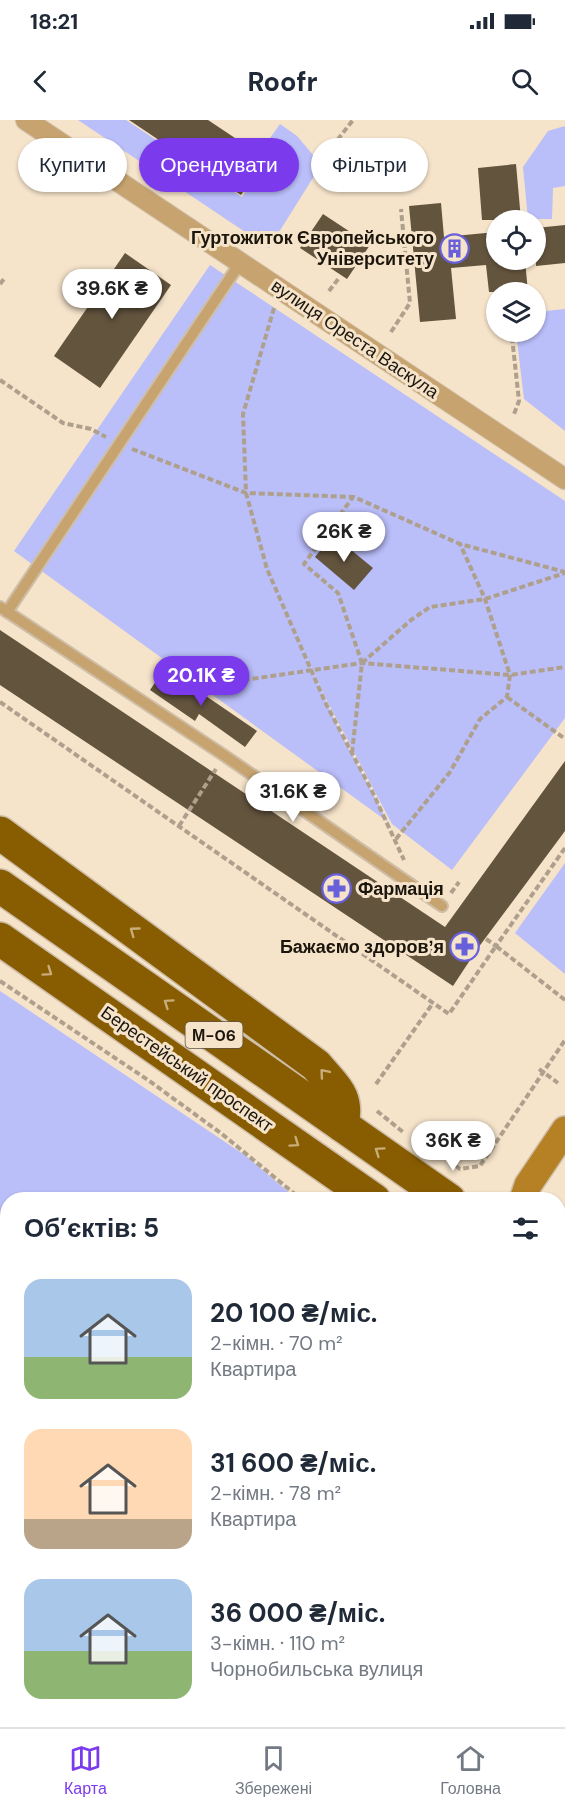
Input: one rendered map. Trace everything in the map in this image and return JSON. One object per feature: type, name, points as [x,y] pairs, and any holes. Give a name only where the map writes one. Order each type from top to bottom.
[{"type":"highway","points":[[0,833],[316,1065],[340,1094],[345,1110],[342,1125]]},
{"type":"highway","name":"М-06","points":[[0,886],[438,1192]]},
{"type":"highway","name":"Берестейський проспект","points":[[0,939],[363,1192]]},
{"type":"main road","points":[[526,1192],[565,1130]]},
{"type":"street","name":"вулиця Ореста Васкула","points":[[26,120],[565,479]]},
{"type":"lane","points":[[240,263],[4,610],[225,756],[442,906]]},
{"type":"path","points":[[339,138],[353,120]]},
{"type":"path","points":[[391,332],[410,303],[401,209]]},
{"type":"path","points":[[329,291],[339,278]]},
{"type":"path","points":[[0,284],[4,279]]},
{"type":"path","points":[[274,308],[243,414],[246,493],[267,569],[310,670],[396,839],[415,886]]},
{"type":"path","points":[[513,342],[519,401],[514,414]]},
{"type":"path","points":[[246,493],[354,497],[460,544],[565,573]]},
{"type":"path","points":[[352,753],[362,663],[338,593],[304,564],[354,497]]},
{"type":"path","points":[[396,839],[450,772],[480,719],[507,697],[510,675],[485,599],[460,544]]},
{"type":"path","points":[[362,663],[411,620],[430,607],[485,599],[565,573]]},
{"type":"path","points":[[231,693],[244,680],[362,663],[510,675],[565,667]]},
{"type":"path","points":[[507,697],[564,738]]},
{"type":"path","points":[[0,702],[449,1014],[565,848]]},
{"type":"path","points":[[179,826],[214,772]]},
{"type":"path","points":[[486,939],[565,1000]]},
{"type":"path","points":[[0,981],[185,1107],[222,1134],[292,1192]]},
{"type":"path","points":[[376,1084],[433,1002]]},
{"type":"path","points":[[434,1149],[460,1169],[480,1166],[541,1070],[565,1040]]},
{"type":"path","points":[[541,1070],[558,1083]]},
{"type":"path","points":[[376,1111],[404,1132]]},
{"type":"shaded area","points":[[78,120],[126,120],[153,138],[139,138],[139,161],[127,153],[127,138],[105,138]]},
{"type":"shaded area","points":[[280,124],[299,138],[270,138]]},
{"type":"shaded area","points":[[565,126],[565,186],[553,188],[552,219],[546,219],[546,210],[527,210],[523,167],[548,131]]},
{"type":"shaded area","points":[[299,138],[311,153],[311,181],[269,248],[185,192],[234,192],[242,197],[245,192],[299,192]]},
{"type":"shaded area","points":[[210,265],[565,501],[565,718],[452,870],[392,824],[325,697],[292,625],[340,732],[388,822],[14,551]]},
{"type":"shaded area","points":[[565,309],[565,431],[524,399],[517,342],[546,342],[546,311]]},
{"type":"shaded area","points":[[565,863],[565,974],[515,933]]},
{"type":"shaded area","points":[[0,991],[246,1156],[289,1192],[0,1192]]},
{"type":"building","points":[[129,120],[208,120],[235,138],[156,138]]},
{"type":"building","points":[[516,164],[520,210],[486,210],[486,220],[482,220],[478,168]]},
{"type":"building","points":[[441,203],[444,237],[486,233],[486,265],[451,268],[456,319],[420,322],[409,206]]},
{"type":"building","points":[[323,214],[370,245],[347,279],[300,248]]},
{"type":"building","points":[[565,225],[565,263],[546,265],[546,227]]},
{"type":"building","points":[[125,253],[171,285],[100,388],[54,356]]},
{"type":"building","points":[[487,270],[526,270],[527,282],[488,282]]},
{"type":"building","points":[[333,535],[373,568],[354,590],[315,557]]},
{"type":"building","points":[[0,630],[445,927],[565,761],[565,831],[478,948],[453,986],[0,685]]},
{"type":"building","points":[[165,668],[257,731],[245,747],[199,714],[195,721],[150,690]]},
{"type":"place","name":"Гуртожиток Європейського Університету","points":[[455,248]]},
{"type":"place","name":"Фармація","points":[[337,889]]},
{"type":"place","name":"Бажаємо здоровʼя","points":[[465,947]]}]
